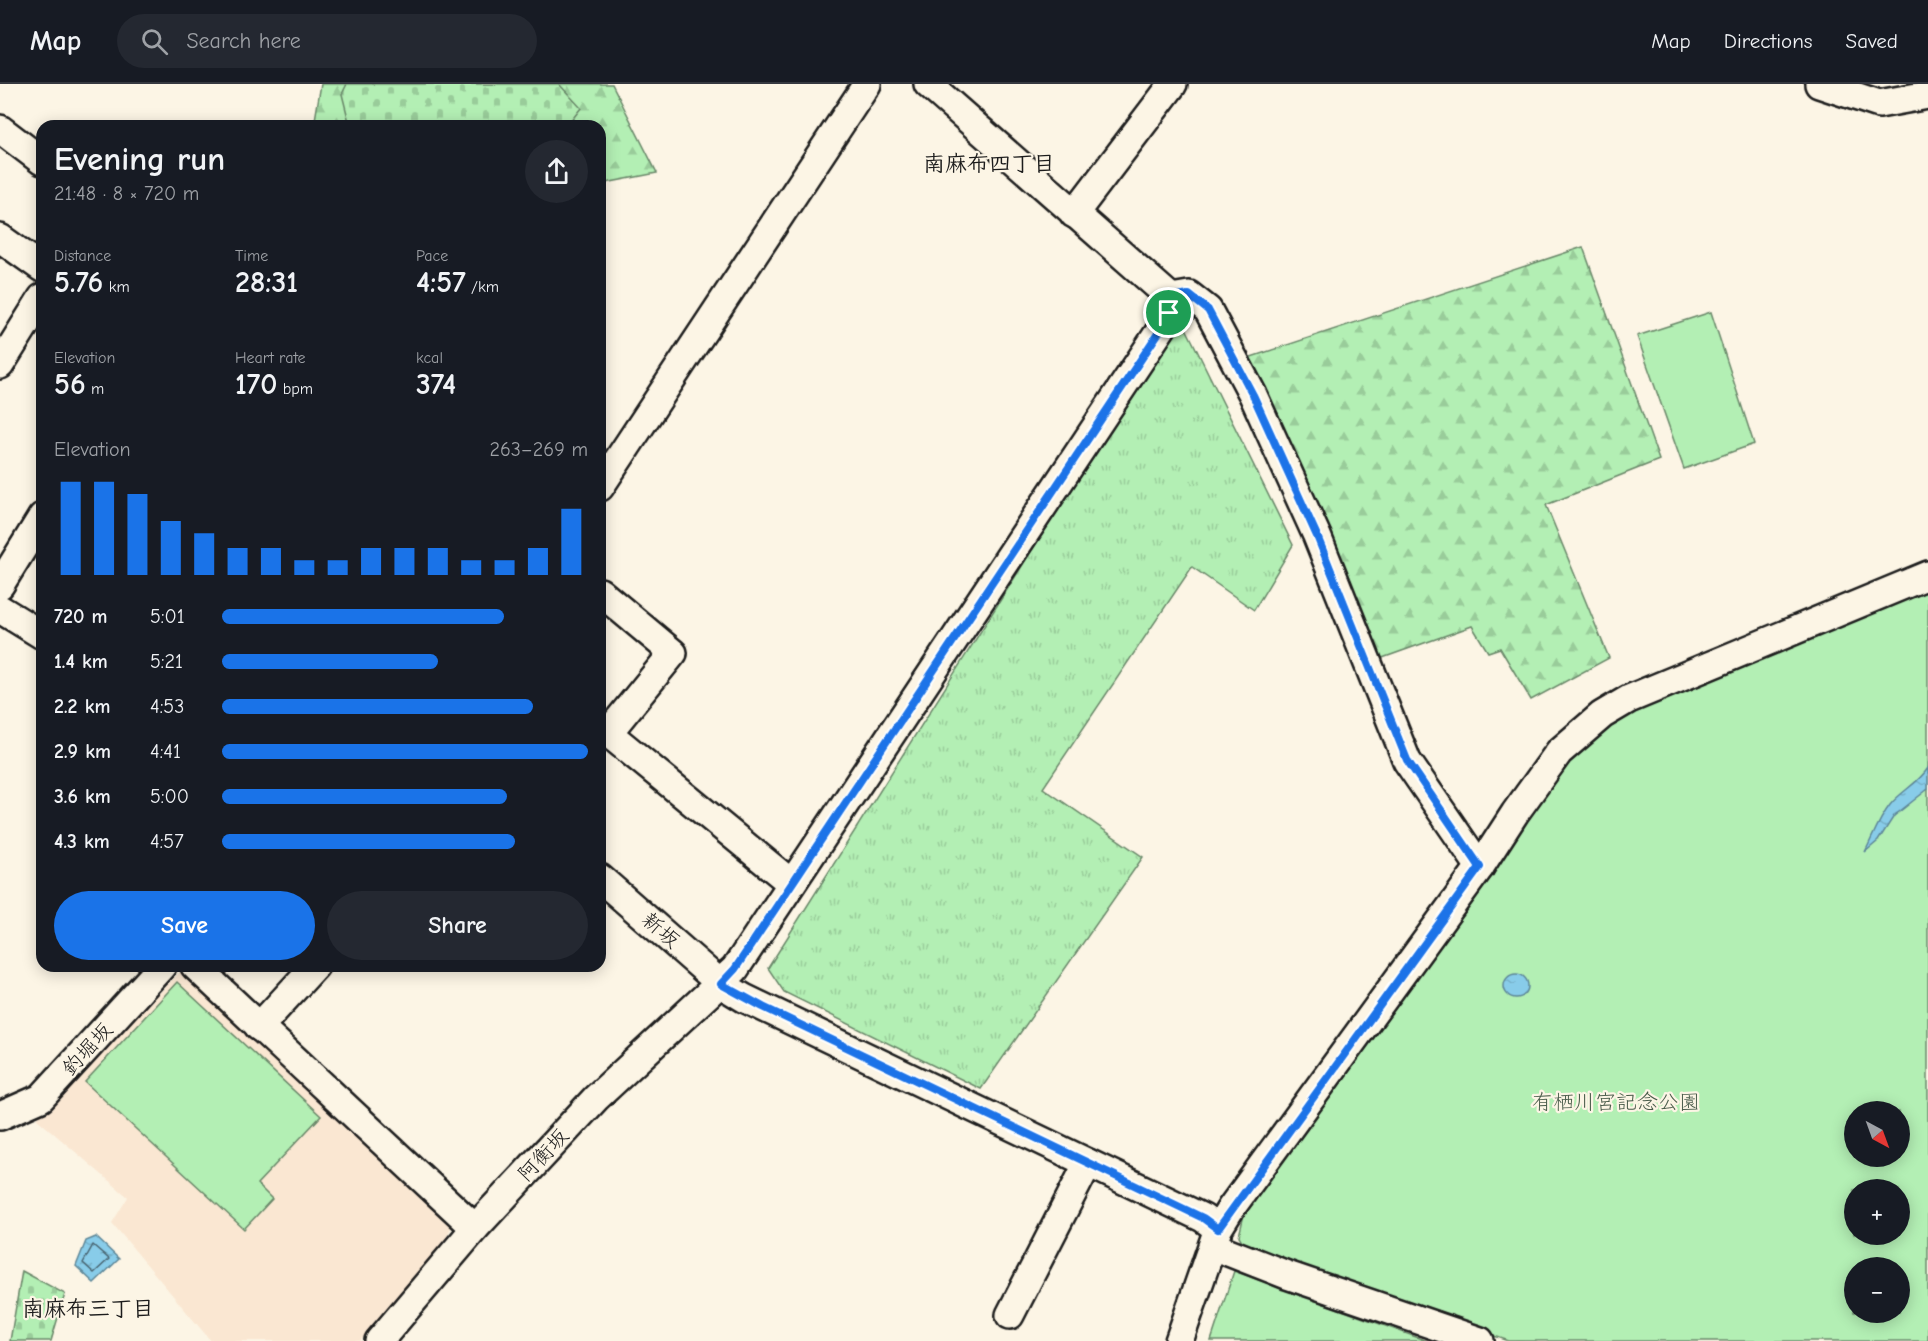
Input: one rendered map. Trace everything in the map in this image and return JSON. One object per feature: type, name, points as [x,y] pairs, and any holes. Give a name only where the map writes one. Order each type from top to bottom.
[{"type":"street","points":[[606,478],[867,84]]},
{"type":"street","points":[[928,84],[1171,298],[1189,295],[1208,310],[1253,395],[1317,536],[1407,760],[1480,867]]},
{"type":"street","points":[[1074,214],[1173,84]]},
{"type":"street","points":[[1819,84],[1879,104],[1928,94]]},
{"type":"street","points":[[0,129],[36,156]]},
{"type":"street","points":[[0,238],[36,263]]},
{"type":"street","name":"阿衡坂","points":[[379,1341],[475,1228],[596,1098],[735,969],[1169,317],[1171,298]]},
{"type":"street","points":[[0,365],[36,308]]},
{"type":"street","points":[[0,585],[36,527]]},
{"type":"street","points":[[1179,1341],[1216,1238],[1559,752],[1602,715],[1629,699],[1928,575]]},
{"type":"street","points":[[606,597],[673,653],[606,737]]},
{"type":"street","points":[[0,609],[36,631]]},
{"type":"street","points":[[606,742],[792,883]]},
{"type":"street","name":"新坂","points":[[606,883],[721,984],[763,1007],[1203,1218],[1216,1238],[1287,1275],[1480,1341]]},
{"type":"street","name":"釣堀坂","points":[[0,1116],[41,1098],[156,972]]},
{"type":"street","points":[[201,972],[475,1228]]},
{"type":"street","points":[[259,1027],[309,972]]},
{"type":"street","points":[[1010,1315],[1088,1163]]},
{"type":"shaded area","points":[[180,972],[455,1220],[441,1248],[360,1341],[211,1341],[112,1223],[128,1197],[37,1119]]},
{"type":"green space","points":[[321,84],[612,84],[657,173],[606,183],[606,120],[315,120]]},
{"type":"green space","points":[[347,84],[559,84],[581,108],[572,120],[348,120],[342,94]]},
{"type":"green space","points":[[1583,247],[1659,460],[1546,505],[1609,658],[1531,700],[1500,648],[1488,652],[1472,626],[1374,661],[1242,360]]},
{"type":"green space","points":[[1711,312],[1754,444],[1684,469],[1637,336]]},
{"type":"green space","points":[[1180,316],[1293,545],[1254,610],[1192,567],[1043,788],[1143,857],[981,1089],[784,992],[768,968]]},
{"type":"green space","name":"有栖川宮記念公園","points":[[1928,587],[1928,1341],[1509,1341],[1249,1253],[1239,1236],[1246,1206],[1541,795],[1583,746],[1632,706]]},
{"type":"green space","points":[[177,982],[321,1116],[257,1184],[272,1199],[244,1229],[85,1082]]},
{"type":"green space","points":[[22,1271],[65,1294],[51,1341],[10,1341]]},
{"type":"green space","points":[[1234,1271],[1427,1341],[1211,1341]]},
{"type":"water","points":[[1928,768],[1928,789],[1894,816],[1878,841],[1865,852],[1890,805]]},
{"type":"water","points":[[1516,974],[1525,977],[1528,986],[1525,995],[1516,998],[1507,995],[1504,986],[1507,977]]},
{"type":"water","points":[[96,1237],[119,1259],[94,1283],[76,1266],[86,1241]]},
{"type":"district","name":"南麻布四丁目","points":[[989,163]]},
{"type":"district","name":"南麻布三丁目","points":[[88,1308]]},
{"type":"route","points":[[1189,295],[1208,310],[1253,395],[1317,536],[1407,760],[1480,867],[1218,1229],[1203,1218],[744,998],[721,984],[735,969],[1169,317],[1169,313],[1171,298],[1189,295]]}]
